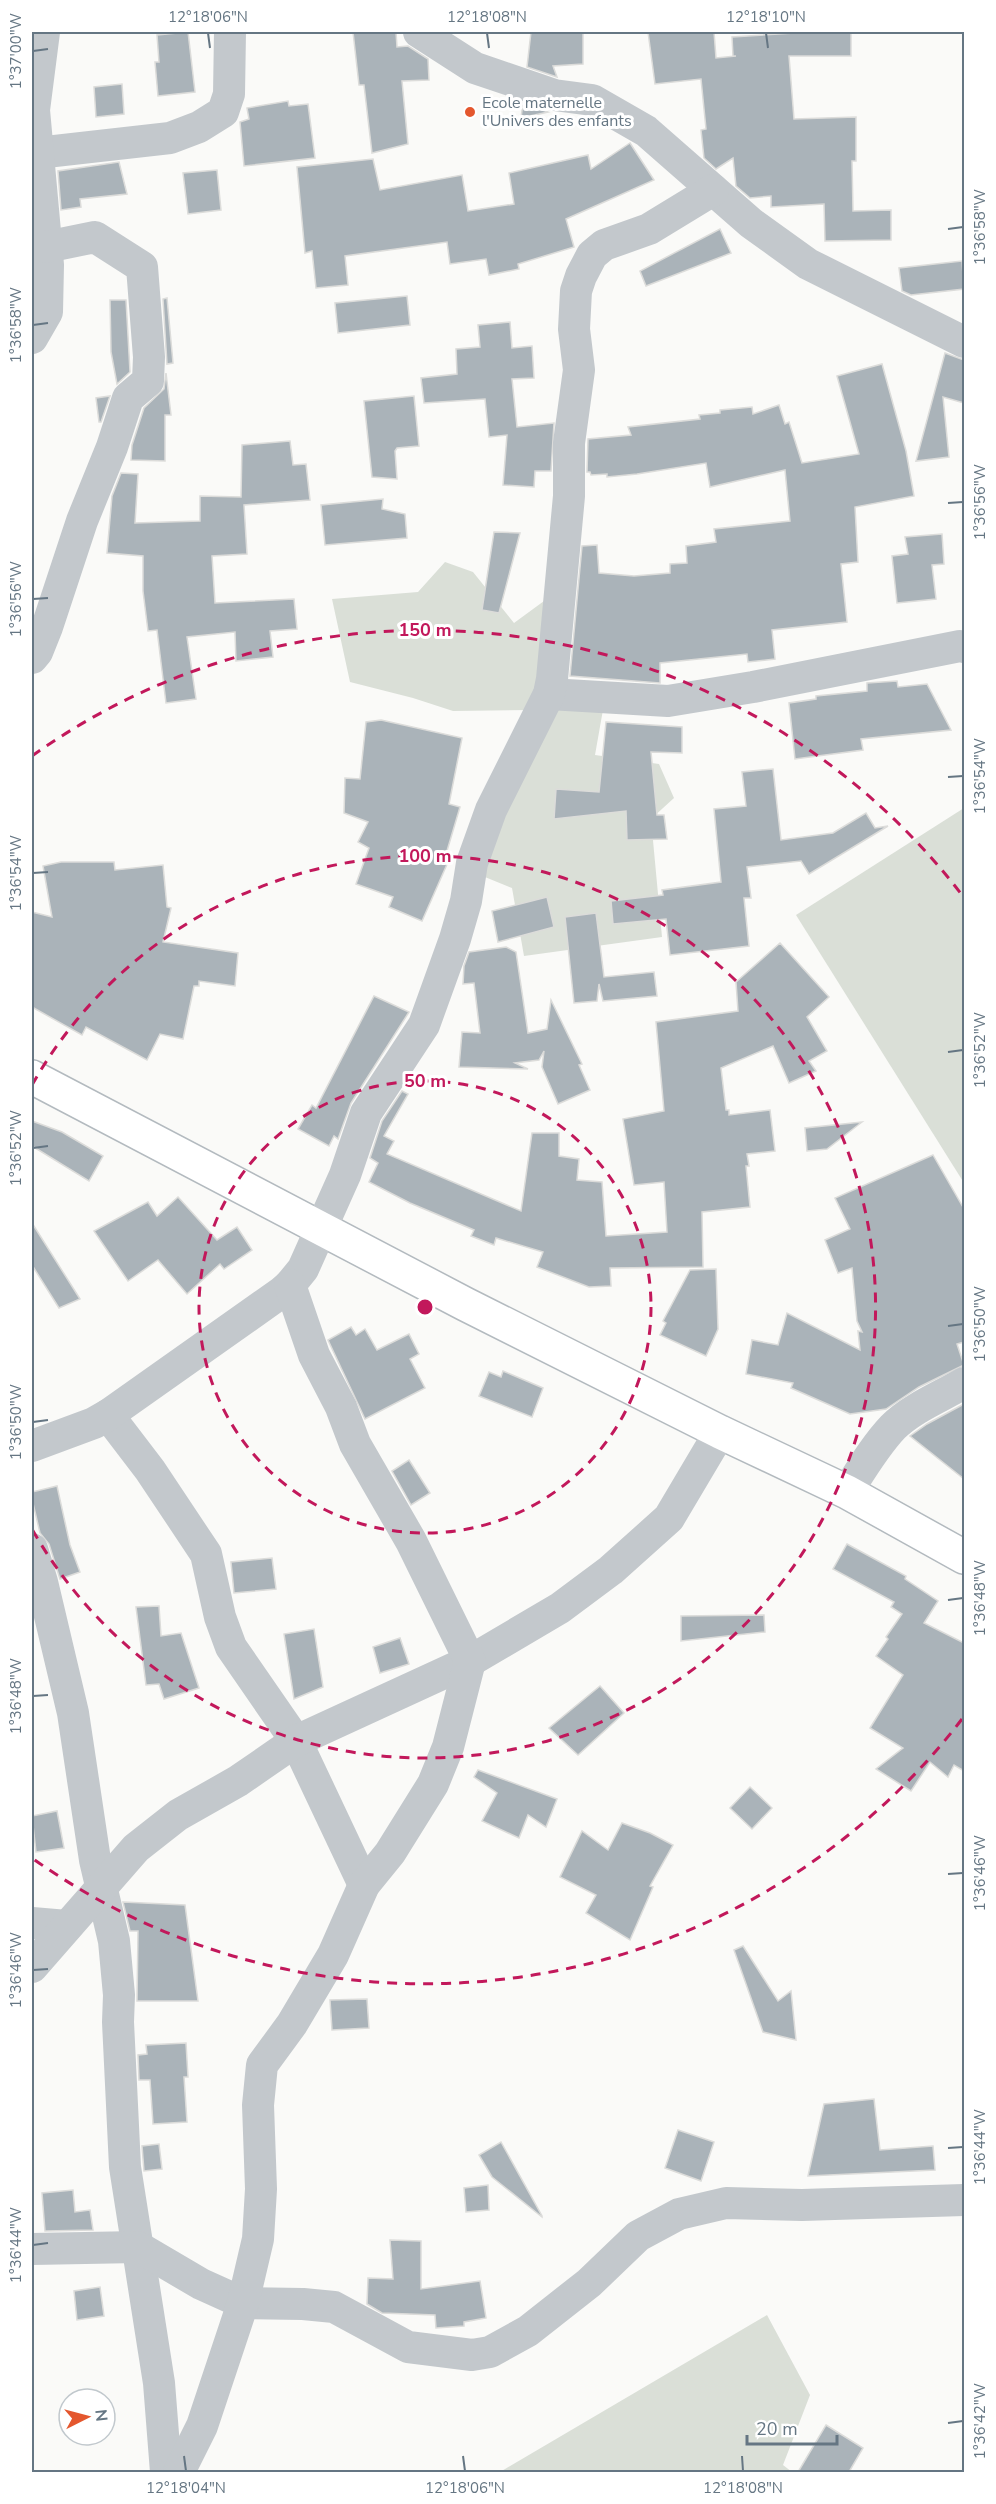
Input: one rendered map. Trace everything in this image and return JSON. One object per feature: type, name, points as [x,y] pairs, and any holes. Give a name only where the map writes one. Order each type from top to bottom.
[{"type":"street","points":[[34,154],[170,138],[199,127],[223,112],[229,94],[230,32]]},
{"type":"street","points":[[418,32],[475,68],[554,95],[592,100],[646,131],[752,223],[808,264],[964,342]]},
{"type":"street","points":[[32,338],[46,312],[48,265],[34,154],[38,50]]},
{"type":"street","points":[[32,1446],[86,1426],[108,1415],[290,1285],[303,1269],[345,1175],[366,1113],[424,1025],[455,939],[466,900],[472,863],[491,810],[549,694],[569,496],[569,443],[579,370],[574,329],[576,291],[581,276],[592,255],[604,245],[649,229],[713,190]]},
{"type":"street","points":[[32,658],[37,652],[82,521],[112,447],[128,399],[148,381],[149,357],[142,267],[95,237],[46,247]]},
{"type":"street","points":[[549,694],[668,701],[964,647]]},
{"type":"street","points":[[32,1077],[465,1304],[720,1432],[847,1492],[964,1557]]},
{"type":"street","points":[[179,2472],[202,2426],[243,2303],[258,2239],[261,2189],[258,2105],[262,2065],[292,2024],[333,1955],[363,1885],[390,1853],[433,1784],[448,1747],[470,1661],[411,1541],[355,1444],[341,1407],[314,1355],[290,1285]]},
{"type":"street","points":[[847,1492],[861,1468],[894,1426],[910,1414],[964,1383]]},
{"type":"street","points":[[108,1415],[150,1470],[206,1554],[220,1617],[231,1647],[296,1741],[363,1885]]},
{"type":"street","points":[[32,1967],[136,1848],[178,1815],[238,1781],[296,1741],[470,1661],[560,1608],[611,1570],[669,1518],[720,1432]]},
{"type":"street","points":[[32,1549],[73,1713],[95,1860],[114,1941],[119,1995],[118,2022],[125,2167],[159,2383],[166,2472]]},
{"type":"street","points":[[32,1923],[67,1926]]},
{"type":"street","points":[[32,2249],[138,2247],[201,2284],[243,2303],[334,2307],[408,2347],[472,2355],[490,2352],[528,2331],[589,2283],[638,2236],[679,2214],[726,2203],[802,2205],[964,2200]]},
{"type":"shaded area","points":[[445,562],[473,572],[514,623],[544,601],[547,644],[529,710],[453,711],[350,682],[332,599],[418,592]]},
{"type":"shaded area","points":[[554,700],[604,704],[595,755],[659,764],[674,798],[651,819],[662,937],[524,956],[512,888],[480,875]]},
{"type":"shaded area","points":[[964,808],[964,1183],[796,915]]},
{"type":"shaded area","points":[[767,2315],[810,2395],[783,2465],[792,2472],[500,2472]]},
{"type":"building","points":[[188,32],[195,92],[158,96],[155,62],[159,62],[157,35]]},
{"type":"building","points":[[353,32],[396,32],[397,47],[408,46],[428,59],[429,80],[402,81],[408,144],[372,153],[364,85],[359,85]]},
{"type":"building","points":[[531,32],[583,33],[583,64],[553,66],[557,77],[527,67]]},
{"type":"building","points":[[648,32],[714,32],[716,58],[736,56],[733,56],[732,37],[851,32],[851,56],[789,56],[794,119],[856,117],[856,161],[852,161],[853,211],[891,210],[891,240],[825,241],[824,204],[771,207],[771,196],[750,198],[736,186],[733,158],[716,169],[704,158],[701,130],[706,129],[701,79],[655,84]]},
{"type":"building","points":[[122,84],[124,114],[96,117],[94,87]]},
{"type":"building","points":[[288,101],[289,106],[308,104],[315,158],[244,166],[240,122],[249,119],[247,108]]},
{"type":"building","points":[[523,103],[548,112],[521,118]]},
{"type":"building","points":[[630,143],[654,180],[566,219],[574,247],[518,264],[519,269],[489,275],[486,259],[450,264],[447,242],[345,256],[348,285],[316,288],[312,251],[305,253],[297,167],[373,159],[380,190],[462,175],[468,211],[514,204],[509,173],[588,155],[591,169]]},
{"type":"building","points":[[119,162],[127,194],[80,199],[81,207],[61,210],[58,171]]},
{"type":"building","points":[[217,170],[221,210],[188,214],[183,173]]},
{"type":"building","points":[[720,229],[731,253],[646,286],[640,271]]},
{"type":"building","points":[[962,261],[964,289],[911,295],[902,291],[899,268]]},
{"type":"building","points":[[407,296],[410,325],[338,333],[335,303]]},
{"type":"building","points":[[167,298],[173,363],[167,364],[163,299]]},
{"type":"building","points":[[110,300],[126,300],[130,372],[117,384],[111,352]]},
{"type":"building","points":[[510,322],[512,348],[532,346],[534,378],[512,379],[517,427],[554,423],[551,471],[535,471],[534,487],[503,485],[507,435],[489,437],[485,399],[424,403],[421,378],[457,374],[456,349],[480,347],[478,325]]},
{"type":"building","points":[[945,353],[964,360],[964,403],[943,397],[949,457],[916,461]]},
{"type":"building","points":[[882,364],[906,451],[914,496],[855,507],[858,562],[841,564],[847,622],[772,630],[775,659],[748,662],[747,654],[660,663],[660,683],[570,676],[582,546],[597,545],[599,573],[634,576],[670,573],[670,564],[687,563],[686,546],[716,542],[714,529],[790,521],[785,470],[710,487],[706,463],[637,474],[607,477],[607,474],[591,475],[587,472],[588,439],[631,435],[628,427],[700,419],[699,415],[720,413],[720,410],[752,407],[753,414],[779,405],[785,424],[789,422],[802,463],[859,454],[837,376]]},
{"type":"building","points":[[166,373],[171,415],[165,415],[165,461],[131,460],[132,445],[144,408],[164,389]]},
{"type":"building","points":[[110,396],[101,422],[99,422],[96,398]]},
{"type":"building","points":[[414,396],[419,446],[397,448],[395,451],[397,479],[372,477],[364,401]]},
{"type":"building","points":[[290,441],[293,465],[306,464],[310,500],[244,505],[247,554],[212,556],[215,603],[294,599],[297,629],[270,631],[273,657],[236,661],[235,632],[187,637],[196,699],[166,703],[157,630],[148,631],[143,591],[143,556],[107,553],[112,496],[121,473],[138,474],[135,523],[200,521],[200,496],[241,497],[242,445]]},
{"type":"building","points":[[383,499],[382,509],[405,514],[407,538],[325,545],[321,505]]},
{"type":"building","points":[[494,532],[520,533],[499,613],[482,610]]},
{"type":"building","points":[[942,534],[944,564],[932,565],[936,599],[897,603],[892,556],[908,554],[905,537]]},
{"type":"building","points":[[897,681],[898,687],[927,684],[951,730],[861,739],[863,750],[795,759],[789,703],[816,699],[816,696],[867,691],[867,683]]},
{"type":"building","points":[[381,720],[462,738],[449,804],[460,807],[444,861],[448,862],[422,921],[389,907],[393,897],[356,884],[369,848],[358,842],[368,822],[344,813],[345,778],[360,779],[366,722]]},
{"type":"building","points":[[606,722],[682,727],[682,753],[651,752],[657,815],[664,815],[667,839],[627,840],[626,811],[554,819],[556,789],[599,792]]},
{"type":"building","points":[[773,769],[781,840],[833,833],[866,813],[875,828],[888,826],[809,874],[801,861],[747,867],[751,898],[744,898],[749,946],[670,955],[666,919],[613,924],[611,901],[663,895],[662,890],[721,882],[714,809],[746,806],[742,772]]},
{"type":"building","points":[[61,862],[114,862],[115,870],[163,865],[167,907],[171,908],[163,942],[238,953],[235,986],[199,981],[199,986],[194,986],[183,1039],[160,1034],[147,1060],[86,1027],[82,1035],[32,1007],[32,912],[52,917],[43,866]]},
{"type":"building","points":[[547,897],[554,927],[498,942],[492,911]]},
{"type":"building","points":[[596,913],[604,977],[654,972],[657,996],[603,1001],[599,984],[597,1001],[574,1003],[565,917]]},
{"type":"building","points":[[780,943],[829,997],[807,1017],[827,1051],[809,1061],[816,1071],[789,1083],[773,1046],[721,1068],[726,1110],[729,1110],[729,1115],[770,1110],[775,1151],[747,1154],[750,1207],[702,1212],[703,1267],[610,1268],[611,1286],[589,1287],[537,1267],[543,1252],[496,1238],[494,1245],[471,1236],[474,1230],[410,1203],[369,1182],[378,1163],[370,1158],[382,1121],[402,1091],[408,1094],[384,1136],[394,1141],[387,1154],[521,1211],[532,1133],[559,1133],[559,1156],[579,1159],[577,1180],[602,1182],[606,1236],[667,1232],[664,1182],[634,1185],[623,1119],[664,1111],[656,1022],[738,1011],[736,982]]},
{"type":"building","points":[[506,947],[516,952],[528,1033],[547,1029],[551,1000],[582,1064],[579,1065],[590,1090],[558,1104],[542,1067],[544,1051],[539,1060],[515,1063],[528,1069],[459,1067],[462,1032],[480,1033],[474,983],[463,984],[464,966],[469,952]]},
{"type":"building","points":[[374,996],[409,1012],[351,1103],[338,1139],[334,1136],[329,1146],[298,1129],[312,1105],[316,1108]]},
{"type":"building","points":[[32,1121],[62,1132],[103,1156],[89,1181],[32,1146]]},
{"type":"building","points":[[862,1122],[827,1149],[807,1151],[805,1128]]},
{"type":"building","points":[[933,1155],[964,1209],[964,1342],[957,1344],[964,1365],[919,1387],[886,1409],[850,1414],[791,1388],[793,1383],[746,1374],[752,1340],[778,1345],[787,1313],[860,1350],[858,1331],[862,1332],[857,1321],[852,1268],[838,1273],[825,1240],[850,1229],[835,1198]]},
{"type":"building","points":[[178,1197],[217,1240],[237,1227],[252,1250],[224,1269],[220,1264],[187,1294],[158,1260],[128,1281],[94,1231],[148,1202],[157,1216]]},
{"type":"building","points":[[32,1223],[80,1299],[59,1308],[32,1265]]},
{"type":"building","points":[[716,1269],[718,1329],[706,1356],[660,1335],[666,1323],[663,1321],[690,1270]]},
{"type":"building","points":[[351,1327],[356,1335],[365,1329],[377,1350],[409,1334],[419,1354],[410,1359],[425,1388],[365,1419],[328,1340]]},
{"type":"building","points":[[503,1371],[543,1388],[532,1417],[479,1396],[489,1372],[501,1377]]},
{"type":"building","points":[[964,1404],[964,1479],[910,1436]]},
{"type":"building","points":[[409,1460],[430,1493],[411,1505],[392,1471]]},
{"type":"building","points":[[57,1486],[70,1545],[80,1572],[60,1579],[49,1544],[40,1533],[32,1499],[32,1492]]},
{"type":"building","points":[[847,1544],[906,1576],[905,1579],[938,1601],[924,1623],[964,1643],[964,1771],[954,1765],[948,1777],[930,1762],[911,1791],[876,1769],[903,1748],[870,1728],[903,1675],[876,1656],[902,1614],[891,1607],[894,1602],[833,1569]]},
{"type":"building","points":[[272,1558],[276,1589],[234,1593],[231,1562]]},
{"type":"building","points":[[159,1606],[161,1636],[181,1633],[199,1688],[164,1699],[159,1684],[146,1685],[136,1607]]},
{"type":"building","points":[[764,1615],[765,1632],[681,1641],[681,1616]]},
{"type":"building","points":[[314,1629],[323,1687],[294,1699],[284,1634]]},
{"type":"building","points":[[400,1638],[409,1664],[380,1673],[373,1647]]},
{"type":"building","points":[[600,1686],[624,1713],[578,1755],[549,1728]]},
{"type":"building","points":[[478,1770],[557,1799],[546,1827],[528,1815],[519,1838],[482,1821],[497,1793],[474,1777]]},
{"type":"building","points":[[750,1787],[772,1808],[752,1829],[730,1808]]},
{"type":"building","points":[[57,1811],[64,1848],[36,1852],[32,1816]]},
{"type":"building","points":[[622,1823],[650,1833],[673,1845],[650,1886],[653,1887],[630,1940],[586,1913],[596,1895],[560,1877],[582,1831],[608,1850]]},
{"type":"building","points":[[123,1902],[185,1905],[198,2001],[137,2001],[138,1931],[130,1931]]},
{"type":"building","points":[[743,1946],[778,2001],[791,1991],[796,2040],[763,2032],[734,1950]]},
{"type":"building","points":[[367,1999],[369,2028],[332,2030],[330,2000]]},
{"type":"building","points":[[186,2043],[188,2077],[184,2077],[187,2122],[153,2124],[150,2080],[139,2080],[138,2055],[147,2054],[146,2045]]},
{"type":"building","points":[[874,2099],[880,2150],[933,2146],[935,2170],[808,2176],[824,2104]]},
{"type":"building","points":[[678,2130],[714,2142],[701,2181],[665,2168]]},
{"type":"building","points":[[501,2142],[542,2217],[492,2177],[479,2155]]},
{"type":"building","points":[[159,2144],[162,2169],[144,2171],[142,2146]]},
{"type":"building","points":[[488,2185],[489,2210],[466,2212],[464,2188]]},
{"type":"building","points":[[73,2190],[75,2212],[90,2210],[93,2230],[45,2231],[42,2193]]},
{"type":"building","points":[[390,2240],[421,2241],[421,2289],[480,2281],[486,2318],[464,2322],[464,2326],[436,2328],[435,2315],[382,2313],[367,2304],[368,2278],[393,2279]]},
{"type":"building","points":[[100,2287],[104,2316],[77,2320],[74,2291]]},
{"type":"building","points":[[826,2425],[863,2448],[849,2472],[798,2472]]},
{"type":"place","name":"Ecole maternelle l'Univers des enfants","points":[[470,112]]}]
